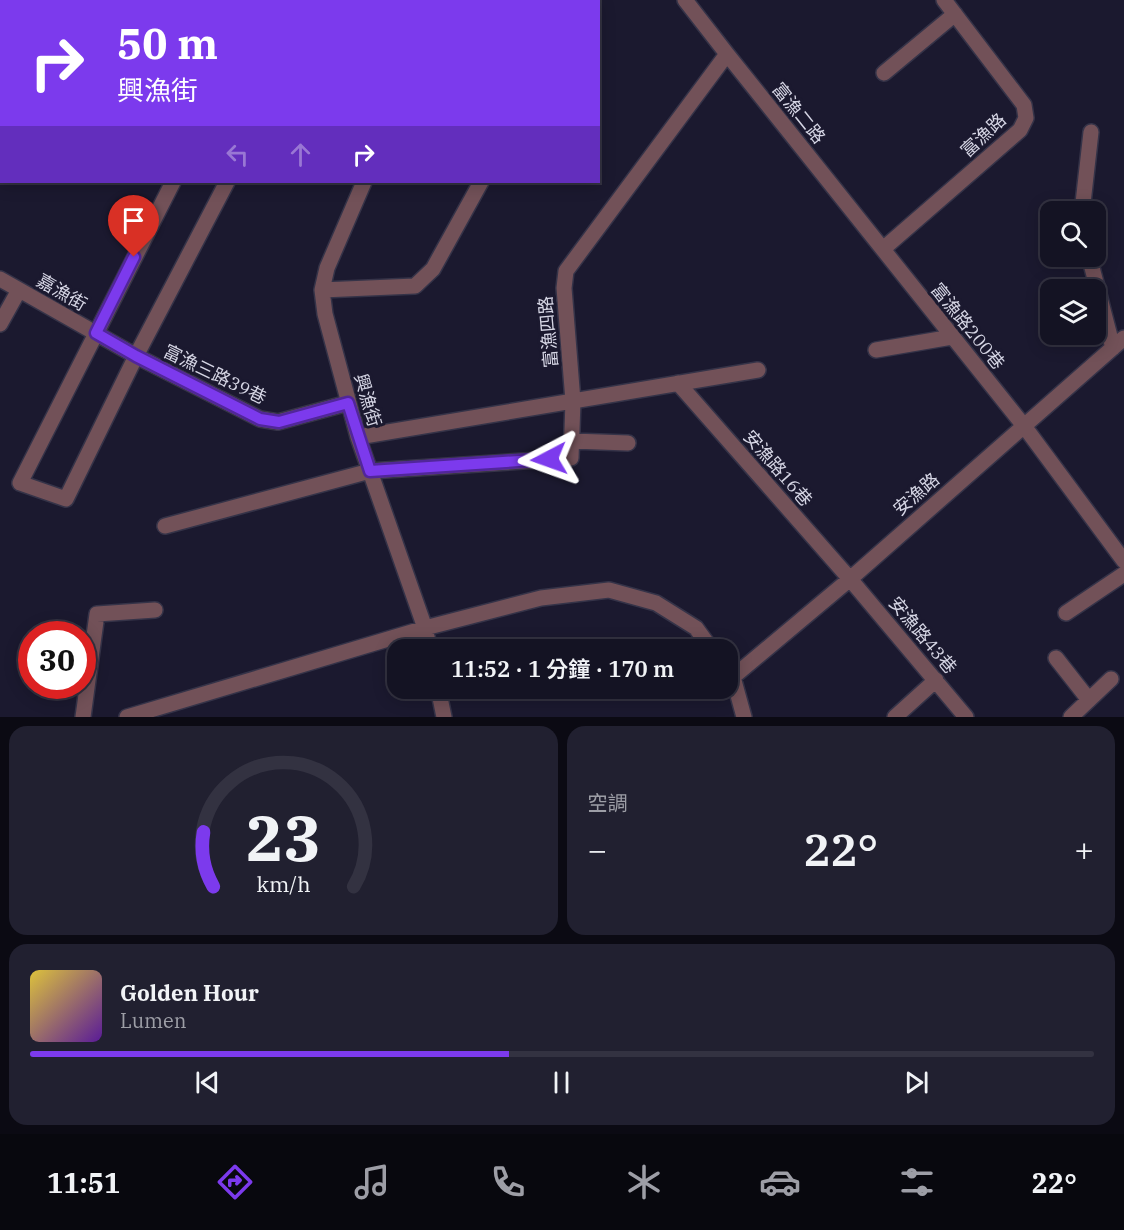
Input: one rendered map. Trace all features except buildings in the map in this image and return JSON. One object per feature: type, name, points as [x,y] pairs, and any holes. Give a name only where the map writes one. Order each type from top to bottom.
[{"type":"street","name":"富漁二路","points":[[686,0],[884,249]]},
{"type":"street","name":"富漁路","points":[[884,249],[1020,130],[1026,118],[1024,105],[944,0]]},
{"type":"street","points":[[884,73],[955,15]]},
{"type":"street","name":"富漁四路","points":[[572,441],[573,401],[564,288],[566,271],[727,54]]},
{"type":"street","points":[[1083,201],[1091,132]]},
{"type":"street","points":[[172,183],[20,483],[66,499],[136,356],[227,183]]},
{"type":"street","name":"興漁街","points":[[364,183],[327,268],[322,290],[325,314],[358,437],[428,639]]},
{"type":"street","points":[[322,290],[415,286],[433,269],[480,183]]},
{"type":"street","name":"富漁路200巷","points":[[884,249],[1024,426]]},
{"type":"street","points":[[1093,267],[1118,343]]},
{"type":"street","name":"嘉漁街","points":[[0,279],[136,356]]},
{"type":"street","points":[[0,324],[19,290]]},
{"type":"street","points":[[876,350],[952,337]]},
{"type":"street","name":"安漁路","points":[[738,668],[850,579],[1118,343]]},
{"type":"street","name":"富漁三路39巷","points":[[136,356],[260,419],[279,422],[348,403]]},
{"type":"street","points":[[358,437],[758,370]]},
{"type":"street","name":"安漁路16巷","points":[[678,383],[850,579]]},
{"type":"street","points":[[1024,426],[1124,561]]},
{"type":"street","points":[[165,526],[370,471],[571,458],[572,441],[628,442]]},
{"type":"street","points":[[1066,613],[1124,574]]},
{"type":"street","name":"安漁路43巷","points":[[850,579],[966,717]]},
{"type":"street","points":[[127,717],[425,628],[541,598],[609,590],[656,603],[696,628],[704,639]]},
{"type":"street","points":[[83,717],[97,615],[155,610]]},
{"type":"street","points":[[1056,658],[1089,700]]},
{"type":"street","points":[[1071,717],[1111,679]]},
{"type":"street","points":[[895,717],[936,680]]},
{"type":"street","points":[[440,699],[444,717]]},
{"type":"street","points":[[738,699],[744,717]]},
{"type":"route","points":[[134,257],[96,333],[260,419],[279,422],[348,403],[370,471],[549,459]]}]
